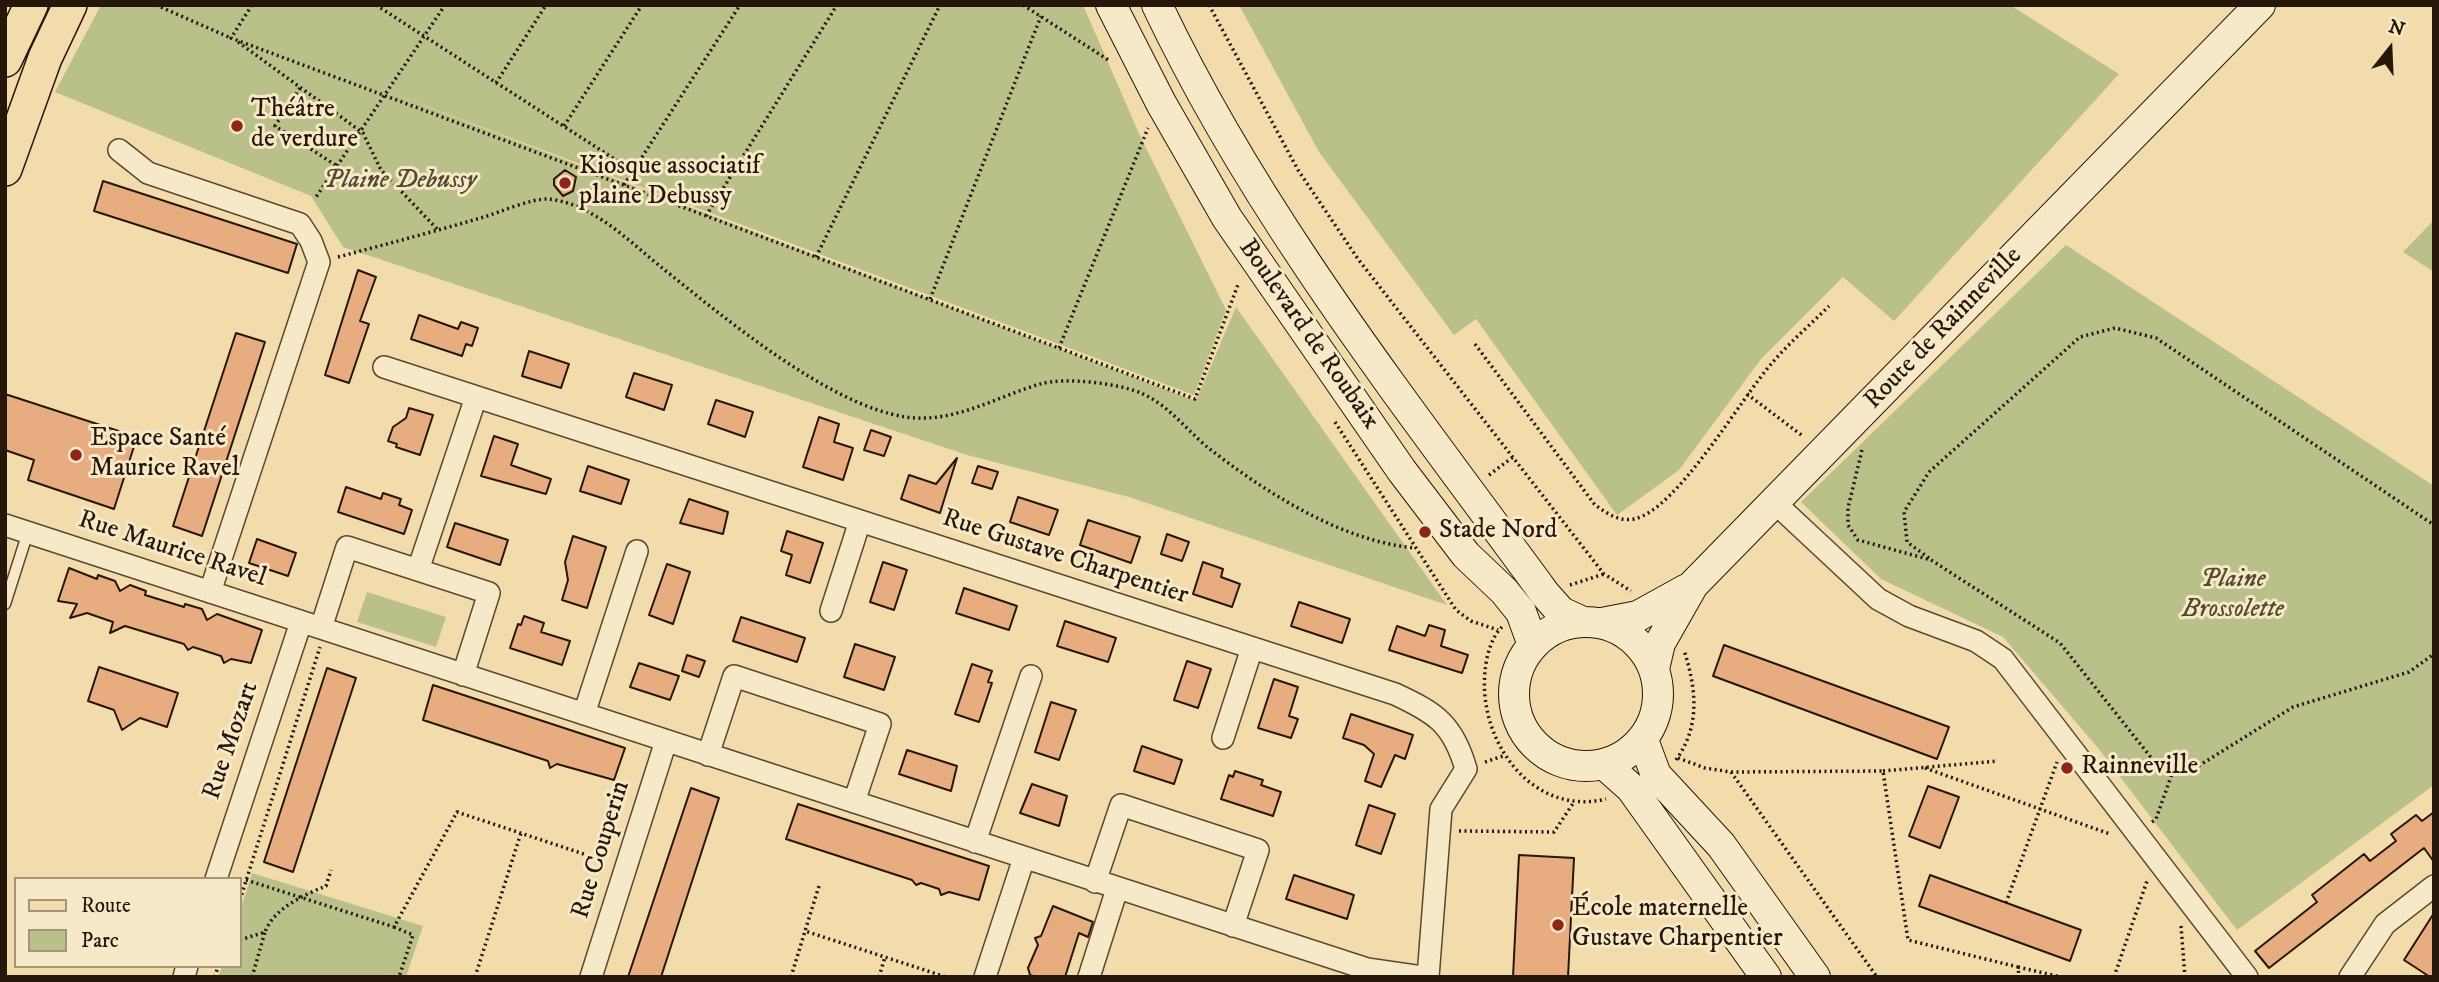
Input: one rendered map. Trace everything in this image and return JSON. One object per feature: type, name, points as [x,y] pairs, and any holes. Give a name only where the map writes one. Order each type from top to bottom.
[{"type":"main road","points":[[5,60],[31,5]]},
{"type":"main road","points":[[5,169],[45,58],[71,5]]},
{"type":"main road","name":"Boulevard de Roubaix","points":[[1111,5],[1161,103],[1227,218],[1402,471],[1466,555],[1504,591],[1521,612],[1533,645]]},
{"type":"main road","name":"Boulevard de Roubaix","points":[[1157,5],[1189,72],[1282,228],[1545,594],[1561,612],[1592,622]]},
{"type":"main road","name":"Route de Rainneville","points":[[1654,669],[1660,643],[1693,585],[2260,5]]},
{"type":"main road","points":[[1592,622],[1634,639],[1654,669],[1659,699],[1654,720],[1643,740],[1619,759],[1584,767],[1564,763],[1545,754],[1530,740],[1519,722],[1514,702],[1515,682],[1521,663],[1533,645],[1547,633],[1592,622],[1654,610],[1693,585]]},
{"type":"main road","points":[[1643,740],[1656,775],[1721,845],[1815,977]]},
{"type":"main road","points":[[1604,764],[1631,788],[1766,977]]},
{"type":"street","points":[[119,150],[148,173],[300,224],[311,241],[319,262],[210,592]]},
{"type":"street","name":"Rue Gustave Charpentier","points":[[384,367],[1395,694],[1440,718],[1459,743],[1466,769],[1441,809],[1428,977]]},
{"type":"street","points":[[418,570],[476,397]]},
{"type":"street","points":[[1774,502],[1878,599],[1909,616],[1976,641],[2003,659],[2247,977]]},
{"type":"street","points":[[831,611],[860,521]]},
{"type":"street","name":"Rue Maurice Ravel","points":[[5,525],[210,592],[314,632],[463,675],[1367,970],[1422,977]]},
{"type":"street","points":[[314,632],[347,547],[489,593],[463,675]]},
{"type":"street","points":[[584,715],[637,551]]},
{"type":"street","name":"Rue Mozart","points":[[217,877],[314,632]]},
{"type":"street","points":[[1223,738],[1252,648]]},
{"type":"street","points":[[708,755],[734,676],[880,724],[854,802]]},
{"type":"street","points":[[975,842],[1031,676]]},
{"type":"street","name":"Rue Couperin","points":[[591,977],[666,741]]},
{"type":"street","points":[[1095,882],[1121,805],[1258,850],[1233,926]]},
{"type":"street","points":[[985,977],[1024,858]]},
{"type":"street","points":[[1089,977],[1117,888]]},
{"type":"street","points":[[2350,977],[2385,924],[2432,890]]},
{"type":"lane","points":[[5,604],[28,532]]},
{"type":"path","points":[[156,5],[231,38],[1195,399],[1239,282]]},
{"type":"path","points":[[231,38],[252,5]]},
{"type":"path","points":[[376,5],[633,171]]},
{"type":"path","points":[[316,197],[445,5]]},
{"type":"path","points":[[496,83],[546,5]]},
{"type":"path","points":[[564,126],[642,5]]},
{"type":"path","points":[[624,185],[740,5]]},
{"type":"path","points":[[706,216],[836,5]]},
{"type":"path","points":[[816,257],[940,5]]},
{"type":"path","points":[[1023,5],[1115,65]]},
{"type":"path","points":[[1209,5],[1298,170],[1358,259],[1604,574],[1633,592]]},
{"type":"path","points":[[930,299],[1041,16]]},
{"type":"path","points":[[231,38],[362,131],[381,170],[438,230]]},
{"type":"path","points":[[300,88],[275,126],[337,166]]},
{"type":"path","points":[[1059,348],[1151,120]]},
{"type":"path","points":[[319,262],[546,199],[584,210],[614,229],[738,329],[842,395],[907,418],[946,416],[1043,383],[1086,382],[1136,391],[1163,403],[1189,431],[1251,482],[1320,518],[1371,538],[1416,548],[1456,610],[1471,621],[1498,630]]},
{"type":"path","points":[[1475,344],[1595,505],[1615,519],[1635,519],[1668,497],[1719,437],[1747,394],[1773,362],[1829,306]]},
{"type":"path","points":[[2434,526],[2156,338],[2115,328],[2080,337],[1929,472],[1904,512],[1907,542],[2060,643],[2157,765],[2192,770],[2292,706],[2409,671],[2434,654]]},
{"type":"path","points":[[1747,394],[1823,453]]},
{"type":"path","points":[[1844,431],[1862,450],[1848,508],[1848,525],[1858,540],[1931,560]]},
{"type":"path","points":[[1482,481],[1513,457]]},
{"type":"path","points":[[1558,590],[1604,574]]},
{"type":"path","points":[[1505,624],[1498,630],[1485,671],[1489,725],[1503,756],[1530,784],[1574,802],[1611,797]]},
{"type":"path","points":[[242,893],[314,632]]},
{"type":"path","points":[[1673,763],[1678,758],[1695,711],[1695,684],[1682,644]]},
{"type":"path","points":[[2006,903],[2065,741]]},
{"type":"path","points":[[1678,758],[1705,768],[1731,772],[1883,771],[1998,761]]},
{"type":"path","points":[[1925,768],[2119,837],[2137,831],[2156,819],[2174,767]]},
{"type":"path","points":[[1883,771],[1908,940],[2061,977]]},
{"type":"path","points":[[1731,772],[1877,977]]},
{"type":"path","points":[[1439,830],[1554,832],[1574,802]]},
{"type":"path","points":[[394,927],[457,812],[626,868]]},
{"type":"path","points":[[475,977],[522,833]]},
{"type":"path","points":[[2114,977],[2155,859]]},
{"type":"path","points":[[252,977],[269,921],[300,897],[326,886],[331,870]]},
{"type":"path","points":[[246,880],[413,935],[399,977]]},
{"type":"path","points":[[790,977],[819,886]]},
{"type":"path","points":[[2178,890],[2185,977]]},
{"type":"path","points":[[806,931],[946,977]]},
{"type":"path","points":[[242,939],[265,932]]},
{"type":"path","points":[[878,977],[885,957]]},
{"type":"path","points":[[2018,967],[2019,977]]},
{"type":"green space","name":"Plaine Debussy","points":[[101,5],[161,5],[168,8],[164,5],[1083,5],[1141,138],[1226,310],[1194,395],[365,83],[1196,401],[1236,307],[1447,605],[1129,497],[967,455],[343,247],[311,196],[55,92]]},
{"type":"green space","points":[[1239,5],[2010,5],[2119,74],[1894,321],[1843,277],[1761,359],[1679,470],[1617,515],[1476,319],[1454,335],[1319,152]]},
{"type":"green space","points":[[2434,220],[2434,272],[2403,252]]},
{"type":"green space","name":"Plaine Brossolette","points":[[2066,245],[2434,486],[2434,785],[2237,930],[2098,748],[2003,637],[1881,579],[1801,502]]},
{"type":"green space","points":[[367,592],[446,617],[436,647],[357,622]]},
{"type":"green space","points":[[252,873],[423,926],[406,977],[218,977],[221,968],[242,968],[242,905]]},
{"type":"building","name":"Kiosque associatif plaine Debussy","points":[[565,170],[576,177],[573,191],[563,196],[554,185],[554,179]]},
{"type":"building","points":[[103,181],[297,244],[288,273],[94,211]]},
{"type":"building","points":[[358,270],[376,277],[360,321],[369,324],[349,383],[325,375]]},
{"type":"building","points":[[419,315],[458,329],[461,322],[478,328],[472,346],[466,344],[462,356],[411,339]]},
{"type":"building","points":[[236,333],[265,342],[202,536],[173,526]]},
{"type":"building","points":[[529,351],[569,364],[561,388],[522,376]]},
{"type":"building","points":[[634,373],[672,385],[664,410],[626,397]]},
{"type":"building","name":"Espace Santé Maurice Ravel","points":[[5,394],[137,437],[114,509],[28,480],[34,460],[5,450]]},
{"type":"building","points":[[716,400],[753,412],[745,437],[708,424]]},
{"type":"building","points":[[409,408],[433,415],[420,455],[396,447],[397,444],[388,441],[393,427],[406,418]]},
{"type":"building","points":[[819,417],[839,424],[834,442],[853,448],[843,480],[803,467]]},
{"type":"building","points":[[871,430],[891,437],[884,456],[864,450]]},
{"type":"building","points":[[494,436],[518,444],[511,465],[551,479],[546,494],[481,476]]},
{"type":"building","points":[[957,458],[940,513],[901,499],[909,475],[936,484]]},
{"type":"building","points":[[588,466],[629,480],[621,504],[580,491]]},
{"type":"building","points":[[978,466],[998,472],[992,489],[972,483]]},
{"type":"building","points":[[346,487],[381,499],[383,493],[401,499],[399,505],[412,510],[404,534],[338,512]]},
{"type":"building","points":[[1018,497],[1058,510],[1049,535],[1010,522]]},
{"type":"building","points":[[689,499],[728,512],[723,534],[680,523]]},
{"type":"building","points":[[1088,520],[1140,537],[1131,563],[1080,545]]},
{"type":"building","points":[[455,523],[508,540],[500,565],[447,547]]},
{"type":"building","points":[[787,531],[823,543],[810,583],[786,575],[792,555],[781,551]]},
{"type":"building","points":[[1167,534],[1189,542],[1182,561],[1161,554]]},
{"type":"building","points":[[573,536],[606,547],[587,608],[562,600],[568,580],[565,562]]},
{"type":"building","points":[[257,539],[296,553],[288,576],[249,563]]},
{"type":"building","points":[[883,562],[907,570],[894,610],[870,602]]},
{"type":"building","points":[[1203,562],[1223,569],[1221,577],[1240,584],[1232,607],[1193,594]]},
{"type":"building","points":[[667,564],[690,572],[673,624],[649,615]]},
{"type":"building","points":[[69,568],[97,579],[98,575],[115,581],[120,591],[130,585],[146,591],[145,595],[184,607],[185,604],[202,609],[207,620],[217,614],[262,630],[251,663],[231,659],[224,663],[221,656],[193,647],[188,650],[184,644],[125,626],[110,633],[113,622],[87,613],[70,618],[77,604],[58,601]]},
{"type":"building","points":[[964,588],[1017,606],[1009,630],[956,613]]},
{"type":"building","points":[[1299,602],[1350,619],[1342,643],[1291,626]]},
{"type":"building","points":[[524,616],[544,623],[541,632],[570,641],[562,665],[510,648],[518,624],[521,625]]},
{"type":"building","points":[[741,617],[805,638],[797,662],[733,641]]},
{"type":"building","points":[[1065,621],[1116,638],[1108,662],[1057,646]]},
{"type":"building","points":[[1429,625],[1445,630],[1441,646],[1468,655],[1462,673],[1389,650],[1397,626],[1425,636]]},
{"type":"building","points":[[855,644],[895,657],[884,690],[844,677]]},
{"type":"building","points":[[1724,645],[1949,727],[1937,759],[1713,676]]},
{"type":"building","points":[[687,655],[705,661],[699,677],[682,671]]},
{"type":"building","points":[[1187,661],[1211,669],[1198,708],[1174,700]]},
{"type":"building","points":[[639,663],[679,676],[670,700],[630,687]]},
{"type":"building","points":[[972,664],[992,671],[988,682],[992,683],[979,722],[955,714]]},
{"type":"building","points":[[99,667],[178,693],[167,727],[140,718],[122,730],[114,710],[88,701]]},
{"type":"building","points":[[327,668],[356,678],[293,872],[264,862]]},
{"type":"building","points":[[1274,679],[1298,687],[1289,716],[1298,719],[1291,738],[1258,728]]},
{"type":"building","points":[[433,685],[625,748],[614,780],[557,764],[550,768],[548,761],[423,720]]},
{"type":"building","points":[[1051,702],[1076,710],[1059,760],[1035,752]]},
{"type":"building","points":[[1351,714],[1413,735],[1405,759],[1395,755],[1381,787],[1365,781],[1374,754],[1364,745],[1343,738]]},
{"type":"building","points":[[1142,746],[1182,760],[1174,784],[1134,771]]},
{"type":"building","points":[[907,750],[957,766],[951,791],[899,774]]},
{"type":"building","points":[[1235,771],[1263,780],[1261,785],[1281,792],[1273,816],[1221,799],[1229,775],[1233,777]]},
{"type":"building","points":[[1032,784],[1067,796],[1059,826],[1020,813]]},
{"type":"building","points":[[1928,786],[1959,797],[1940,848],[1909,836]]},
{"type":"building","points":[[691,788],[719,798],[661,977],[628,977]]},
{"type":"building","points":[[798,804],[989,866],[979,900],[949,892],[941,895],[939,889],[921,883],[916,885],[912,880],[786,839]]},
{"type":"building","points":[[1369,805],[1395,814],[1381,854],[1356,845]]},
{"type":"building","points":[[2434,812],[2434,862],[2424,848],[2269,968],[2255,951],[2317,902],[2312,895],[2364,854],[2370,861],[2396,841],[2391,834],[2416,815],[2422,821]]},
{"type":"building","points":[[1519,855],[1574,858],[1568,977],[1513,977]]},
{"type":"building","points":[[1294,875],[1354,895],[1347,919],[1286,899]]},
{"type":"building","points":[[1930,875],[2081,930],[2070,961],[1919,906]]},
{"type":"building","points":[[1053,906],[1093,922],[1088,937],[1079,933],[1065,977],[1036,977],[1030,975],[1028,968],[1038,945],[1035,938],[1041,936]]},
{"type":"building","points":[[2434,913],[2434,977],[2430,977],[2404,960]]},
{"type":"place","name":"Théâtre de verdure","points":[[237,126]]},
{"type":"place","name":"Kiosque associatif plaine Debussy","points":[[565,183]]},
{"type":"place","name":"Espace Santé Maurice Ravel","points":[[76,455]]},
{"type":"place","name":"Stade Nord","points":[[1425,532]]},
{"type":"place","name":"Rainneville","points":[[2067,768]]},
{"type":"place","name":"École maternelle Gustave Charpentier","points":[[1558,925]]}]
